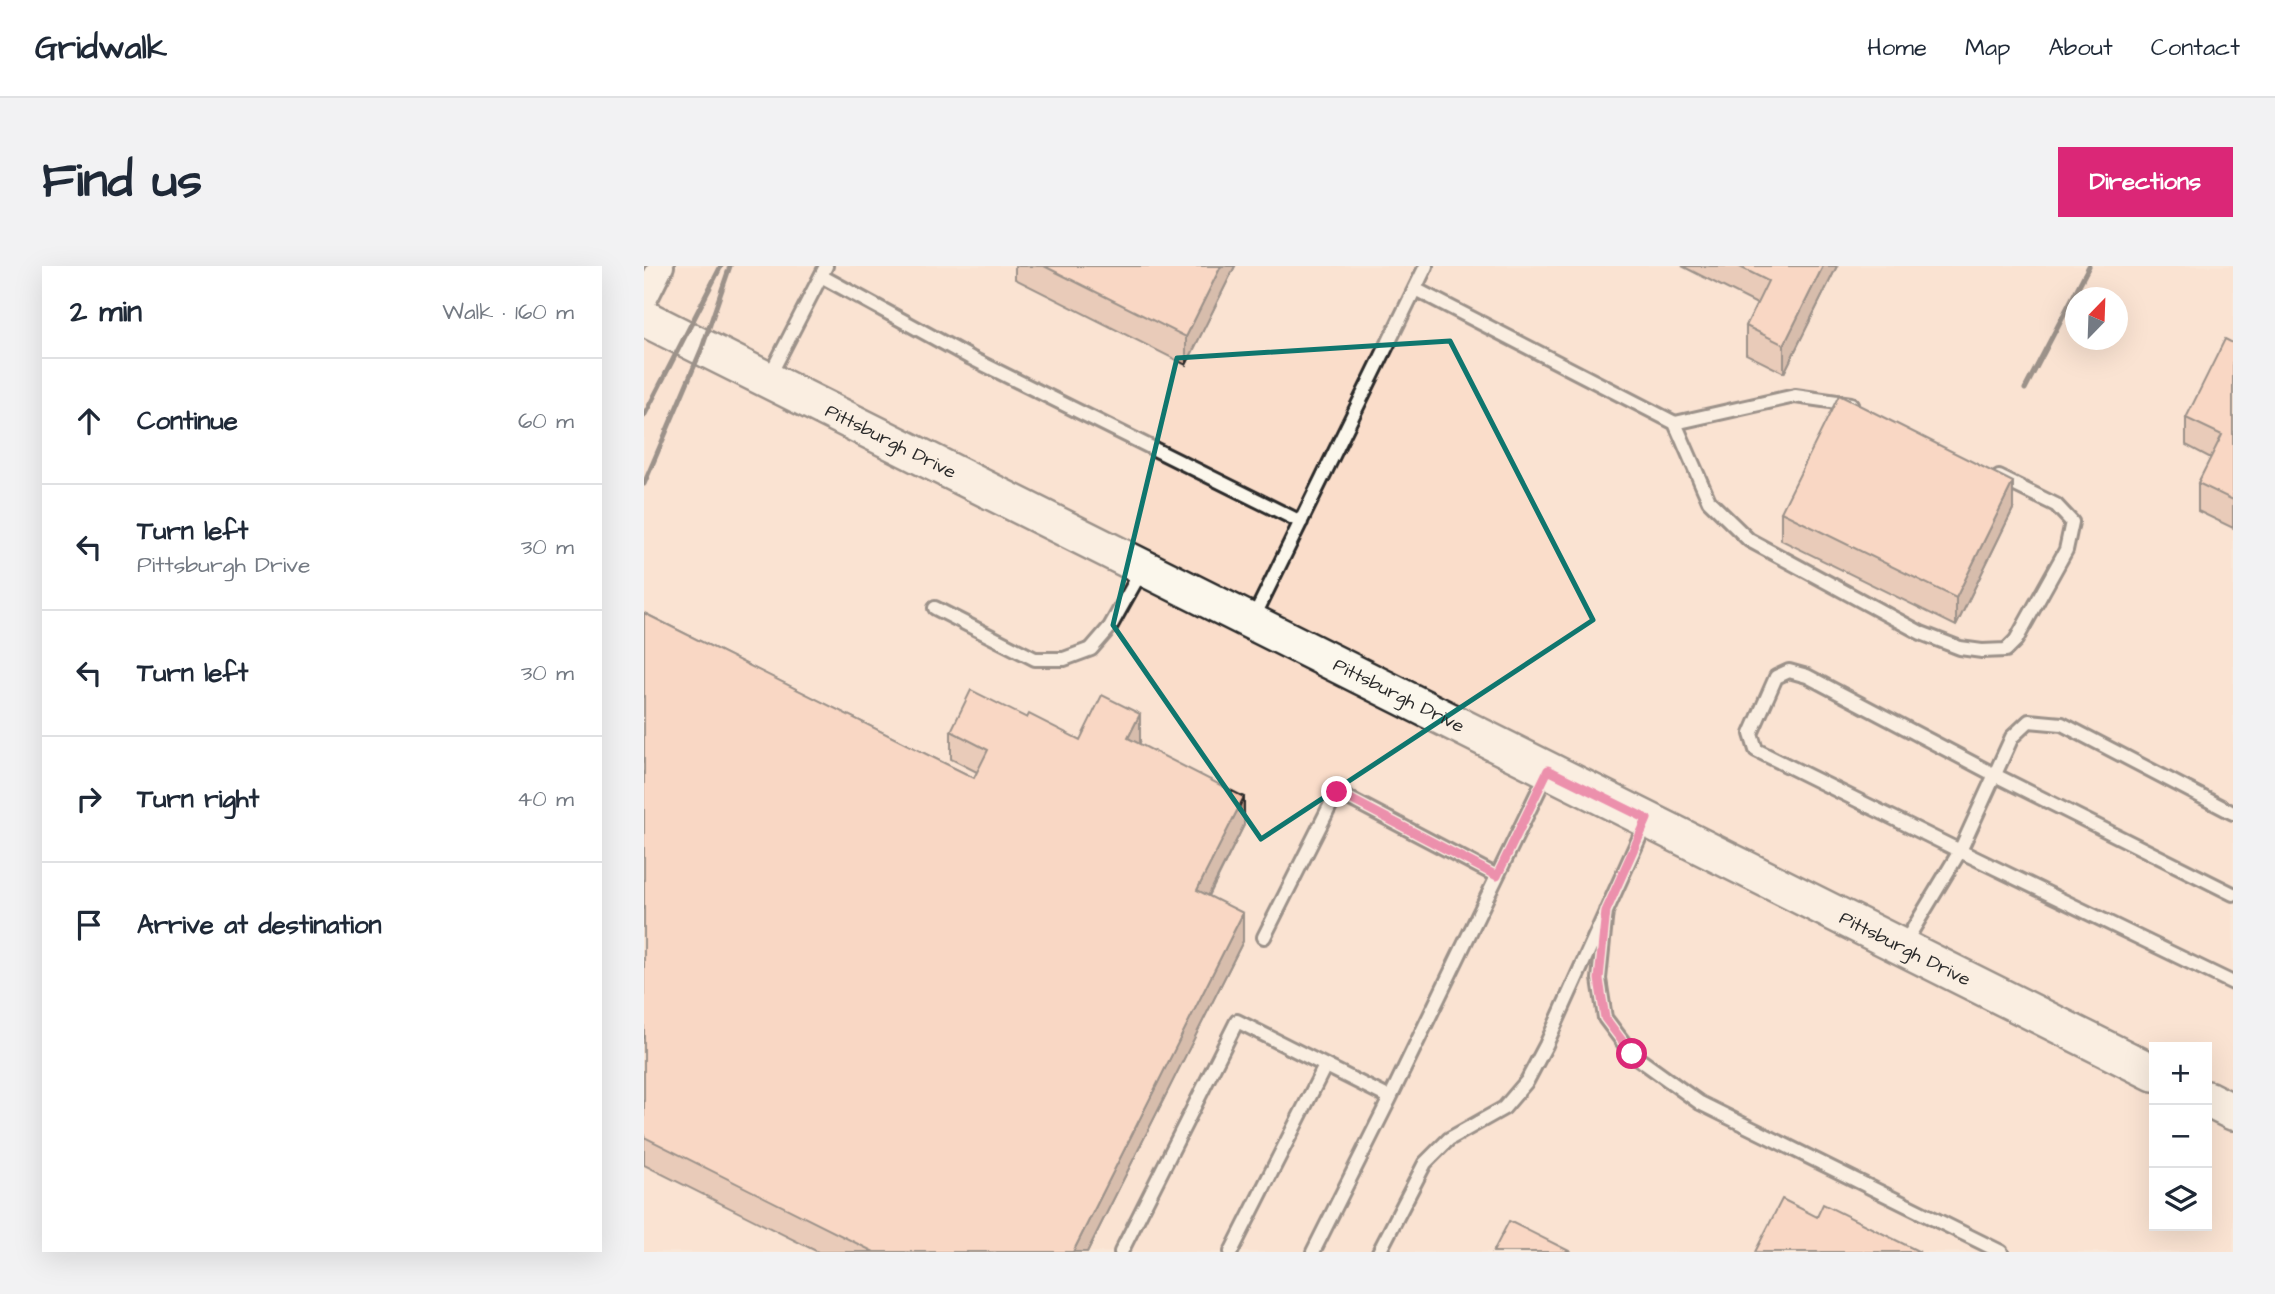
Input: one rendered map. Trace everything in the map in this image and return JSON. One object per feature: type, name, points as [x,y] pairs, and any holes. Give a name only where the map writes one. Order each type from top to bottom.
[{"type":"street","points":[[644,300],[661,266]]},
{"type":"street","name":"Pittsburgh Drive","points":[[644,318],[2149,1071]]},
{"type":"street","points":[[2212,1102],[2233,1112]]},
{"type":"lane","points":[[1252,622],[1426,266]]},
{"type":"lane","points":[[767,380],[824,271],[971,358],[1301,522]]},
{"type":"lane","points":[[1415,289],[1675,423],[1709,501],[1749,540],[1921,633],[1960,648],[2006,650],[2016,640],[2066,550],[2072,522],[2056,505],[1983,469]]},
{"type":"lane","points":[[1675,423],[1796,396],[1849,403],[1861,409]]},
{"type":"lane","points":[[935,608],[1035,659],[1064,659],[1091,649],[1110,627],[1143,568]]},
{"type":"lane","points":[[2233,894],[1995,775],[1807,676],[1789,671],[1776,677],[1751,734],[1756,750],[2233,984]]},
{"type":"lane","points":[[1902,948],[1960,851],[2012,737],[2029,721],[2062,724],[2233,813]]},
{"type":"lane","points":[[1313,1252],[1548,770]]},
{"type":"lane","points":[[1264,937],[1337,792],[1497,876]]},
{"type":"lane","points":[[1379,1252],[1425,1163],[1449,1139],[1504,1108],[1527,1081],[1647,819]]},
{"type":"lane","points":[[1606,911],[1599,979],[1605,1018],[1632,1054],[1700,1103],[2001,1252]]},
{"type":"lane","points":[[1121,1252],[1237,1021],[1390,1098]]},
{"type":"lane","points":[[1231,1252],[1325,1066]]},
{"type":"highlighted area","points":[[1450,341],[1593,620],[1261,839],[1113,625],[1177,358]]},
{"type":"shaded area","points":[[644,266],[2233,266],[2233,1252],[644,1252]]},
{"type":"building","points":[[1044,266],[1221,266],[1186,337]]},
{"type":"building","points":[[1738,266],[1823,266],[1784,345],[1746,326],[1768,281]]},
{"type":"building","points":[[2225,339],[2233,343],[2233,500],[2198,483],[2222,435],[2186,418]]},
{"type":"building","points":[[1839,395],[2013,482],[1956,598],[1781,512]]},
{"type":"building","points":[[644,613],[974,778],[988,750],[951,731],[971,690],[1027,718],[1029,714],[1080,740],[1102,695],[1140,714],[1128,738],[1244,797],[1197,890],[1243,913],[1073,1252],[874,1252],[644,1137]]},
{"type":"building","points":[[1782,1199],[1817,1217],[1823,1204],[1920,1252],[1755,1252]]},
{"type":"building","points":[[1509,1221],[1571,1252],[1493,1252]]},
{"type":"railway","points":[[644,416],[721,266]]},
{"type":"railway","points":[[644,484],[702,348],[730,266]]},
{"type":"railway","points":[[2025,389],[2089,266]]},
{"type":"route","points":[[1337,792],[1497,876],[1548,770],[1647,819],[1606,911],[1599,979],[1605,1018],[1632,1054]]}]
